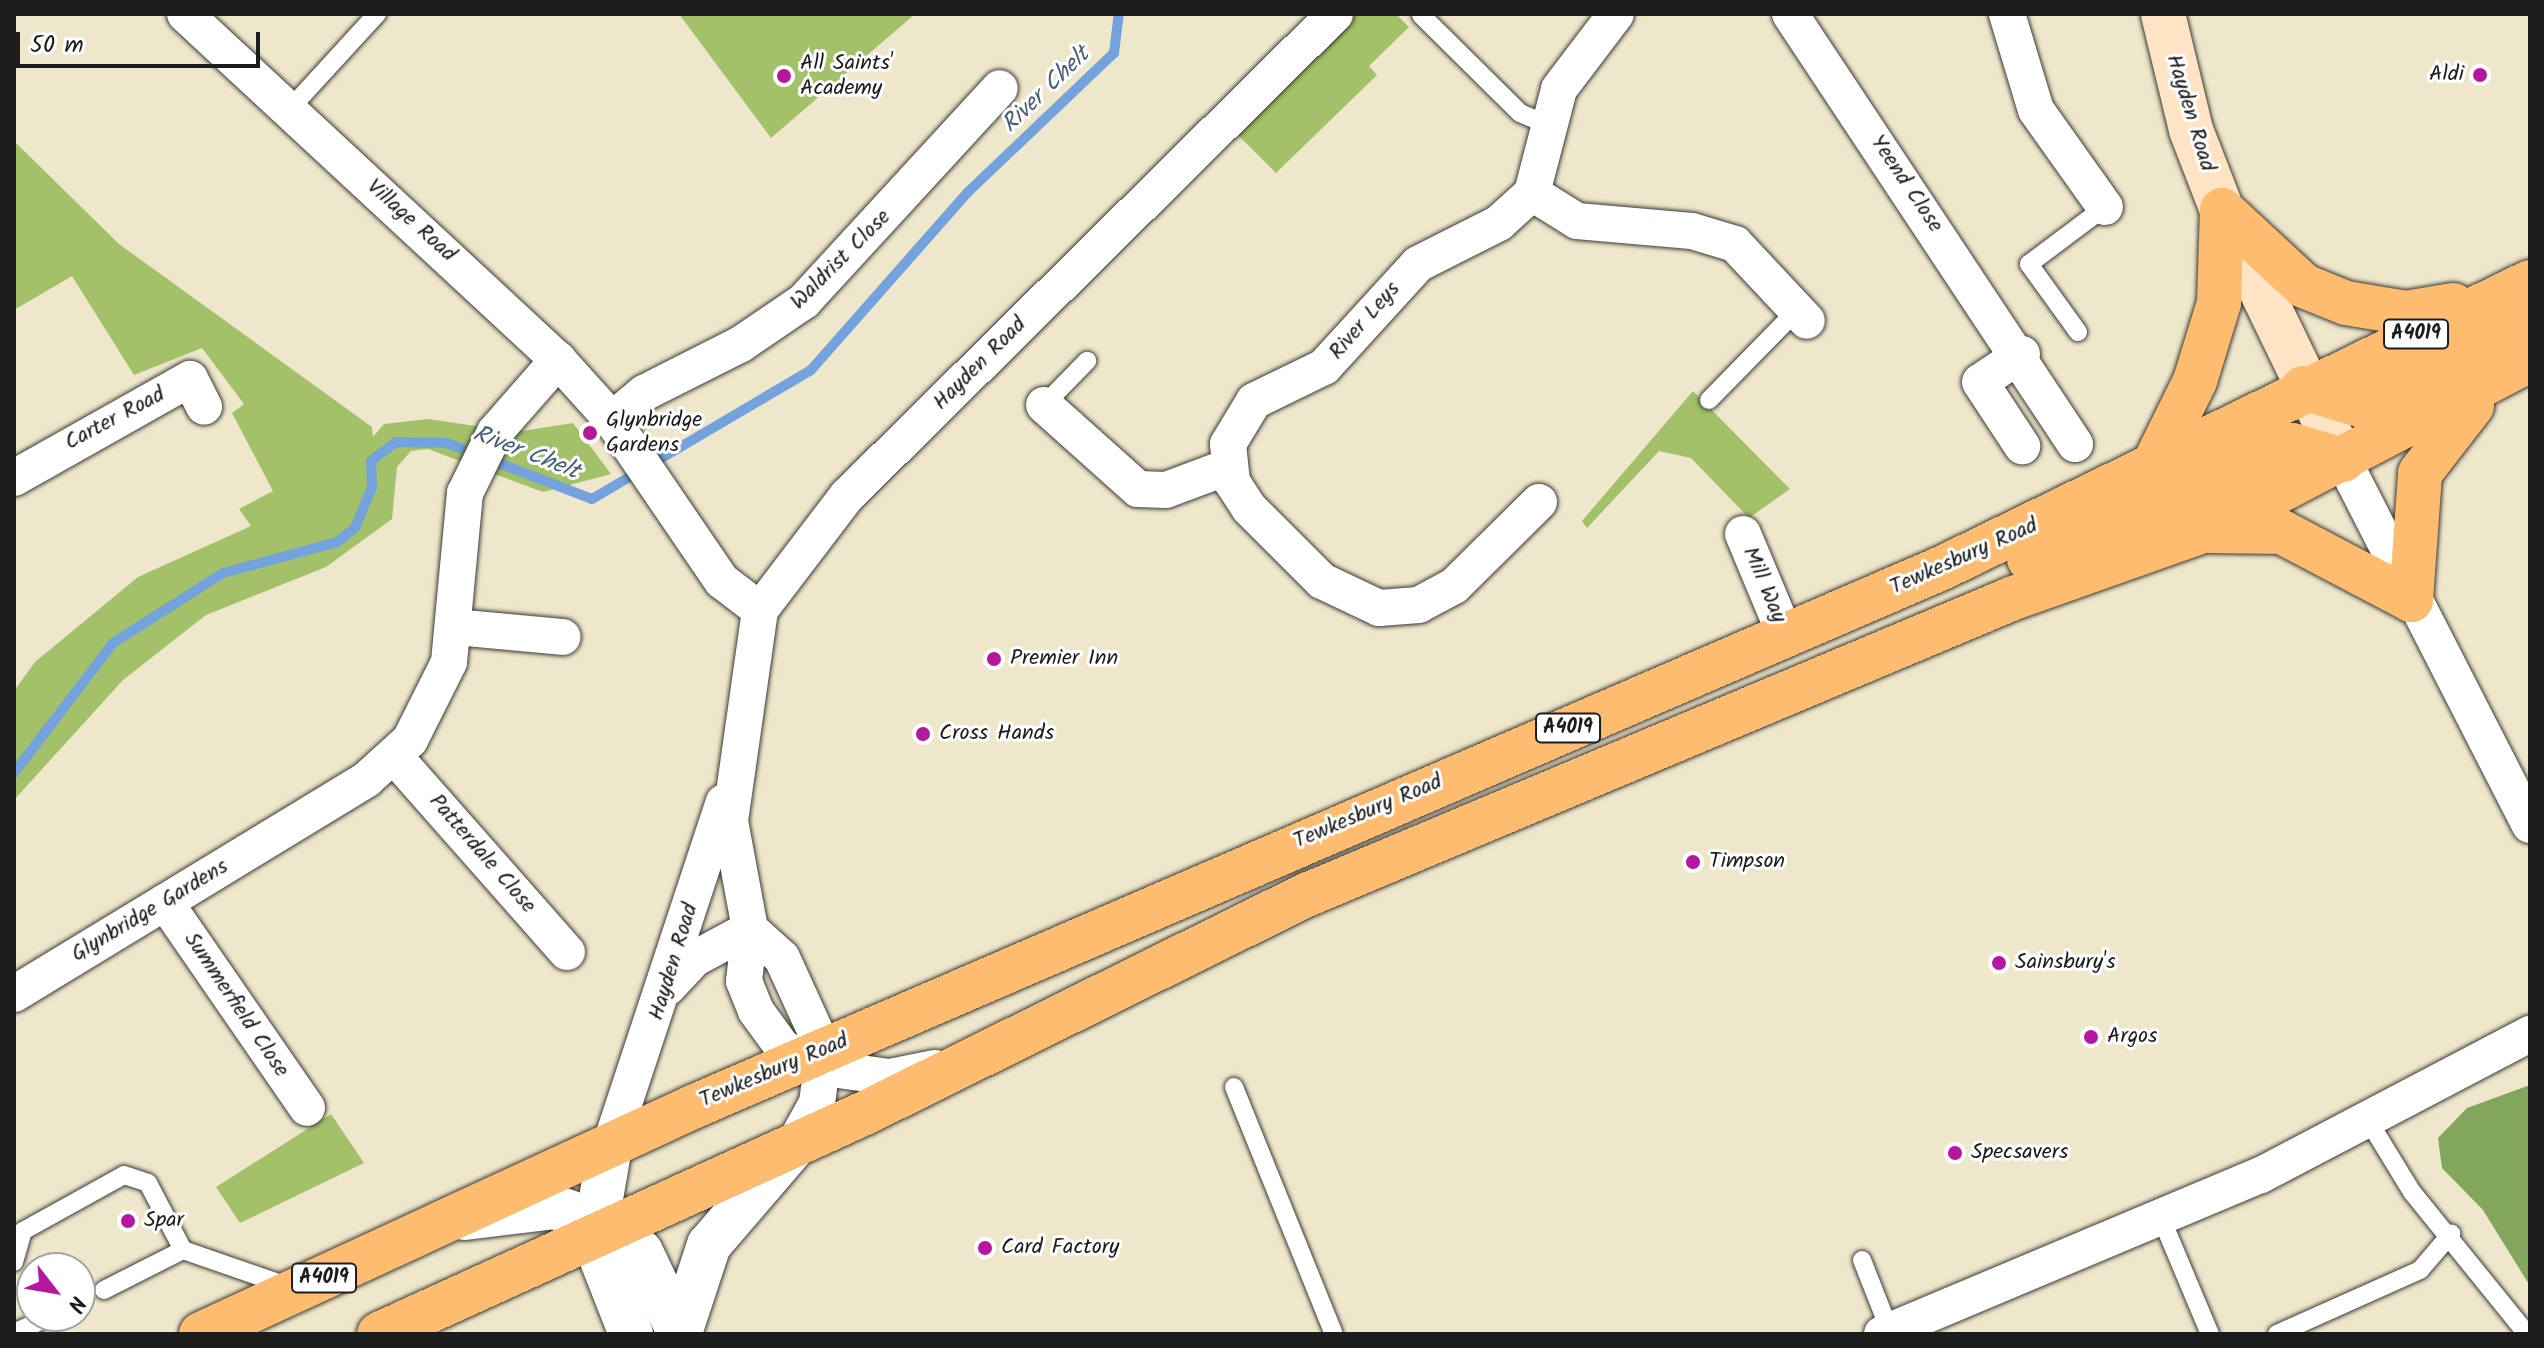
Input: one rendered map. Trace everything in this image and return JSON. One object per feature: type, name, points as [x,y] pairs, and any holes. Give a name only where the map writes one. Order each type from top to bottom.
[{"type":"highway","points":[[2222,210],[2304,286],[2346,303],[2406,313],[2486,300]]},
{"type":"highway","points":[[2151,470],[2195,381],[2219,303],[2222,210]]},
{"type":"highway","name":"Tewkesbury Road","points":[[201,1334],[610,1146],[1942,568],[2151,470],[2303,388],[2530,282]]},
{"type":"highway","points":[[2303,388],[2363,406],[2530,321]]},
{"type":"highway","name":"A4019","points":[[379,1334],[601,1229],[792,1148],[977,1060],[1309,894],[2011,599],[2203,531],[2490,387],[2530,360]]},
{"type":"highway","points":[[2203,531],[2282,532],[2411,600],[2420,473],[2439,439],[2490,387]]},
{"type":"highway","points":[[1942,568],[2018,564],[2292,445],[2343,460]]},
{"type":"main road","name":"Hayden Road","points":[[2163,14],[2191,130],[2222,210],[2303,388],[2343,460]]},
{"type":"street","name":"Village Road","points":[[185,14],[558,360],[618,430],[722,581],[760,610]]},
{"type":"street","name":"Hayden Road","points":[[977,1060],[889,1077],[816,1059],[769,1036],[756,1011],[744,981],[750,929],[730,821],[732,776],[760,610],[847,496],[1335,14]]},
{"type":"street","points":[[1616,14],[1570,67],[1532,193],[1577,221],[1605,228],[1714,235],[1751,255],[1802,315]]},
{"type":"street","name":"Yeend Close","points":[[1790,14],[2022,354],[2075,444]]},
{"type":"street","points":[[2007,14],[2036,110],[2105,207]]},
{"type":"street","name":"Waldrist Close","points":[[618,430],[644,393],[741,344],[804,301],[1000,88]]},
{"type":"street","name":"River Leys","points":[[1228,467],[1233,427],[1254,401],[1324,367],[1418,264],[1499,223],[1532,193]]},
{"type":"street","points":[[2022,354],[1980,382],[2022,446]]},
{"type":"street","name":"Glynbridge Gardens","points":[[14,994],[395,757],[437,696],[455,627],[455,535],[465,493],[495,432],[558,360]]},
{"type":"street","name":"Carter Road","points":[[14,478],[190,379],[204,407]]},
{"type":"street","points":[[1044,405],[1138,489],[1166,490],[1228,467],[1239,496],[1322,581],[1379,608],[1419,605],[1445,592],[1539,502]]},
{"type":"street","points":[[2343,460],[2411,600],[2530,825]]},
{"type":"street","name":"Mill Way","points":[[1743,534],[1786,637]]},
{"type":"street","points":[[455,627],[563,637]]},
{"type":"street","name":"Patterdale Close","points":[[395,757],[567,952]]},
{"type":"street","name":"Hayden Road","points":[[610,1146],[664,993],[732,776]]},
{"type":"street","name":"Summerfield Close","points":[[165,902],[307,1108]]},
{"type":"street","points":[[664,993],[694,959],[750,929],[782,958],[816,1059],[817,1103],[792,1148],[709,1245],[680,1334]]},
{"type":"street","points":[[1886,1332],[2162,1220],[2368,1120],[2530,1034]]},
{"type":"street","points":[[610,1146],[601,1229],[631,1334]]},
{"type":"street","points":[[447,1221],[536,1207],[601,1229],[641,1252],[680,1334]]},
{"type":"lane","points":[[288,111],[377,14]]},
{"type":"lane","points":[[1421,15],[1520,113],[1550,126]]},
{"type":"lane","points":[[2078,332],[2029,264],[2105,207]]},
{"type":"lane","points":[[1709,400],[1802,315]]},
{"type":"lane","points":[[1044,405],[1087,361]]},
{"type":"lane","points":[[1234,1087],[1334,1334]]},
{"type":"lane","points":[[2368,1120],[2412,1192],[2451,1234],[2527,1334]]},
{"type":"lane","points":[[14,1262],[23,1231],[124,1175],[148,1183],[183,1250],[298,1290]]},
{"type":"lane","points":[[2162,1220],[2210,1334]]},
{"type":"lane","points":[[2277,1334],[2420,1270],[2451,1234]]},
{"type":"lane","points":[[104,1290],[183,1250]]},
{"type":"lane","points":[[1862,1260],[1886,1332]]},
{"type":"green space","name":"All Saints' Academy","points":[[679,14],[915,14],[771,138]]},
{"type":"green space","points":[[1335,14],[1396,14],[1409,27],[1369,66],[1377,75],[1276,173],[1225,122]]},
{"type":"green space","points":[[14,141],[119,244],[372,427],[373,437],[384,424],[428,419],[516,432],[573,423],[611,474],[543,492],[428,449],[411,451],[397,467],[392,519],[326,567],[206,615],[123,680],[14,800],[14,691],[35,662],[138,577],[251,526],[239,509],[273,491],[232,413],[244,404],[202,348],[134,375],[72,276],[14,310]]},
{"type":"green space","points":[[1693,391],[1790,489],[1749,518],[1691,458],[1659,451],[1587,528],[1582,521]]},
{"type":"green space","points":[[2530,1085],[2530,1286],[2483,1210],[2442,1168],[2438,1138],[2467,1108]]},
{"type":"green space","points":[[331,1114],[364,1163],[240,1223],[216,1187]]},
{"type":"waterway","name":"River Chelt","points":[[14,773],[113,643],[223,573],[337,542],[355,528],[372,487],[371,461],[396,442],[447,443],[592,499],[811,370],[968,192],[1114,53],[1119,14]]},
{"type":"place","name":"Aldi","points":[[2480,75]]},
{"type":"place","name":"All Saints' Academy","points":[[784,76]]},
{"type":"place","name":"Glynbridge Gardens","points":[[590,433]]},
{"type":"place","name":"Premier Inn","points":[[994,659]]},
{"type":"place","name":"Cross Hands","points":[[923,734]]},
{"type":"place","name":"Timpson","points":[[1693,862]]},
{"type":"place","name":"Sainsbury's","points":[[1999,963]]},
{"type":"place","name":"Argos","points":[[2091,1037]]},
{"type":"place","name":"Specsavers","points":[[1955,1153]]},
{"type":"place","name":"Spar","points":[[128,1221]]},
{"type":"place","name":"Card Factory","points":[[985,1248]]}]
